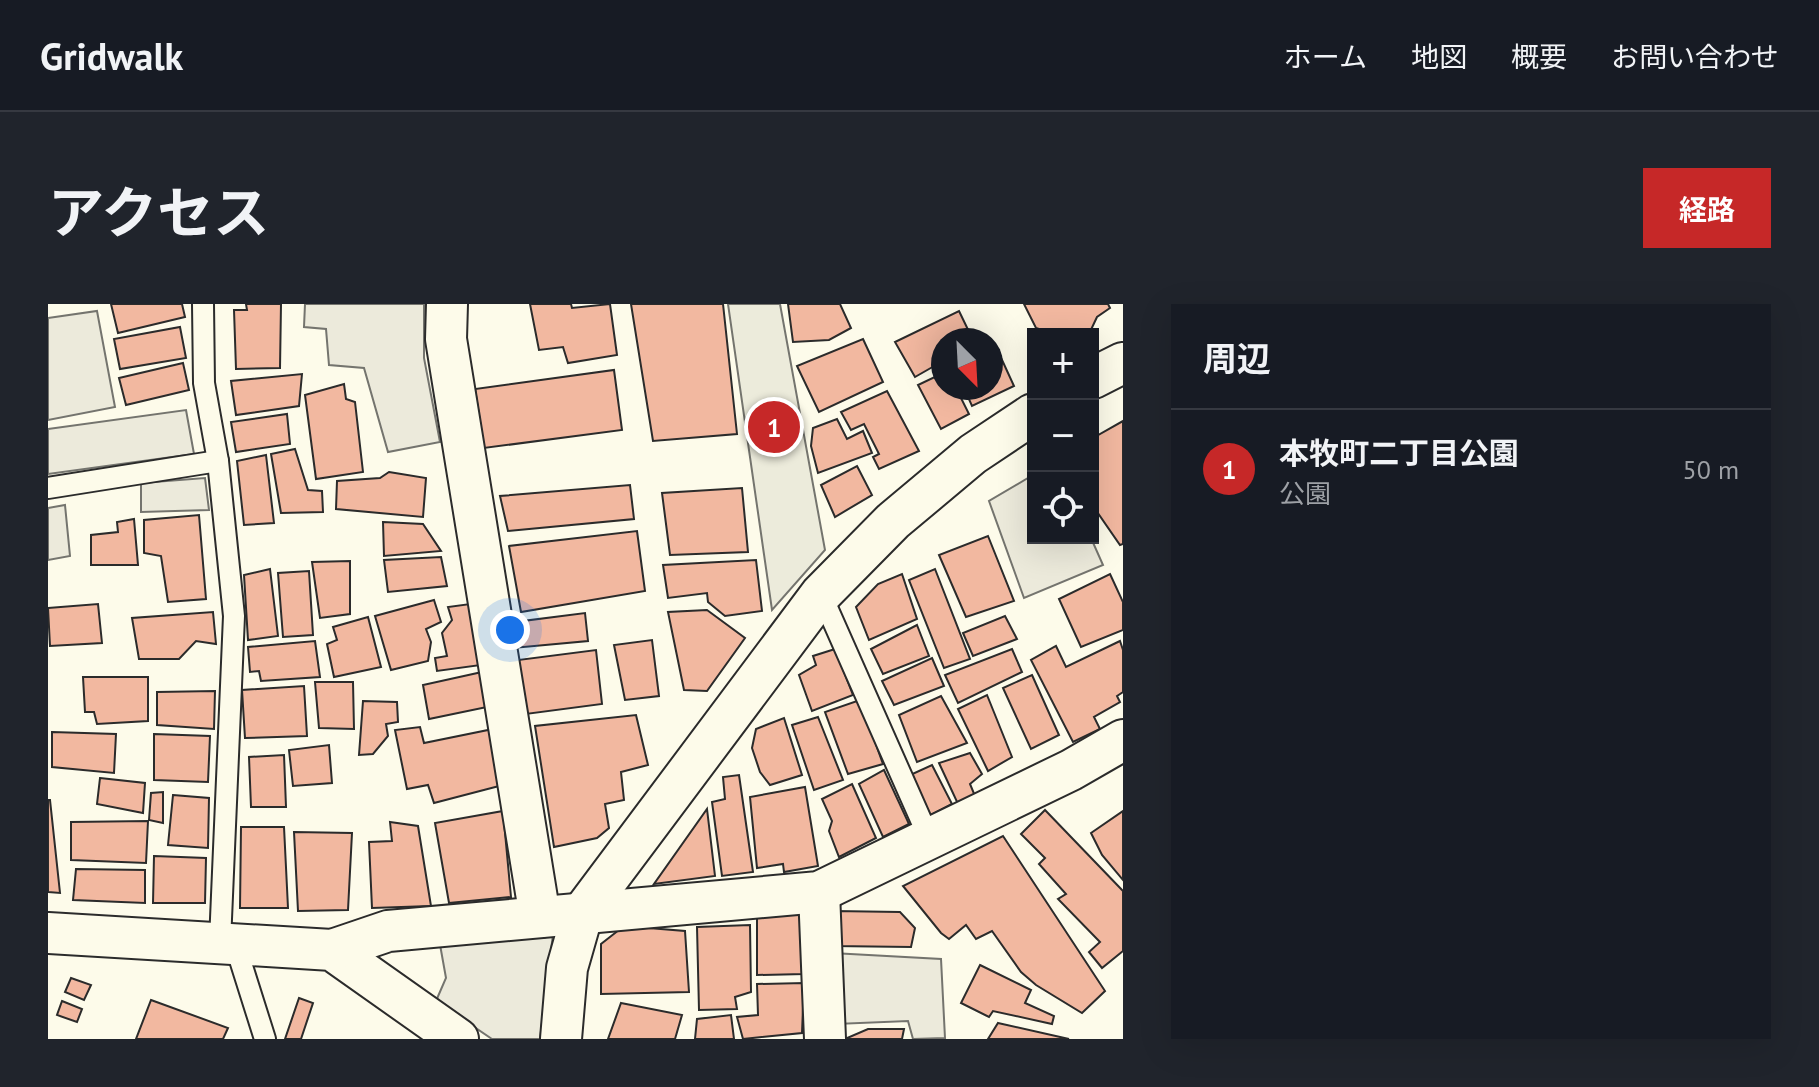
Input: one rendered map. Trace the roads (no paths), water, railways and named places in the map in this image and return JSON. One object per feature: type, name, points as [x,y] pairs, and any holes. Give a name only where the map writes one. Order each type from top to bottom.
[{"type":"street","points":[[447,304],[446,339],[540,917]]},
{"type":"street","points":[[1099,375],[1123,363]]},
{"type":"street","points":[[561,1039],[567,968],[583,912],[821,594],[893,521],[973,454],[1027,418]]},
{"type":"street","points":[[48,933],[332,950],[388,931],[819,892],[1071,770],[1123,740]]},
{"type":"street","points":[[819,892],[825,1039]]},
{"type":"street","points":[[332,950],[458,1039]]},
{"type":"lane","points":[[203,304],[204,383],[218,461],[234,616],[227,943],[265,1039]]},
{"type":"lane","points":[[48,488],[218,461]]},
{"type":"lane","points":[[821,594],[929,838]]},
{"type":"place","name":"本牧町二丁目公園","points":[[774,427]]}]
